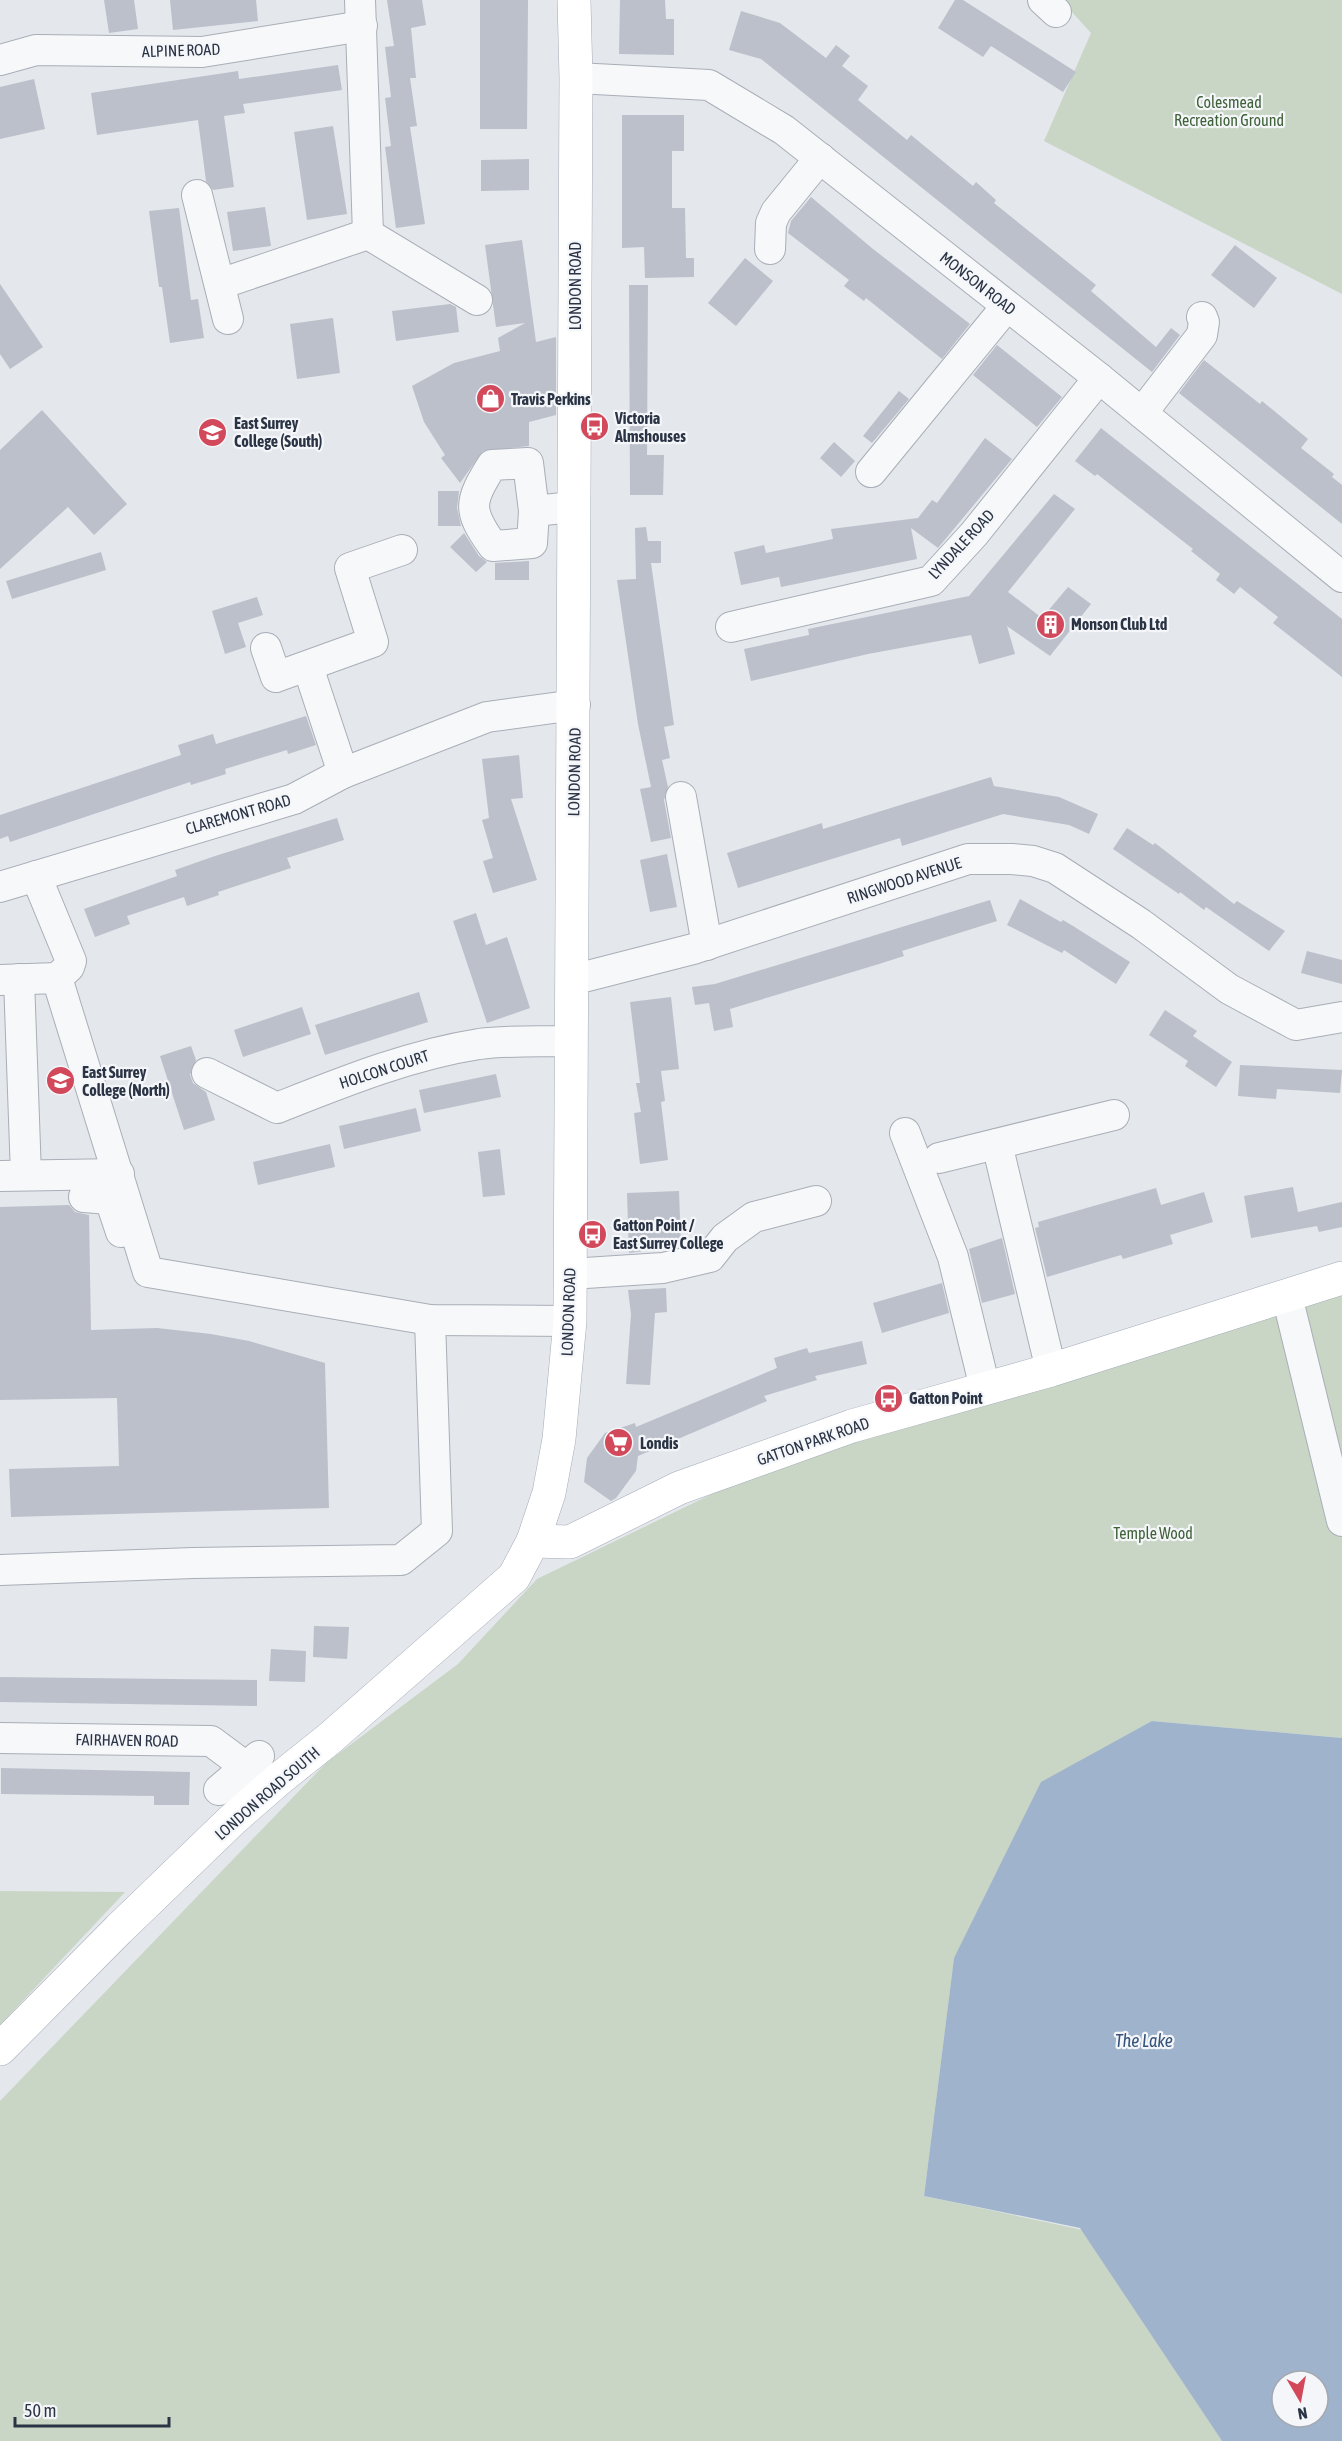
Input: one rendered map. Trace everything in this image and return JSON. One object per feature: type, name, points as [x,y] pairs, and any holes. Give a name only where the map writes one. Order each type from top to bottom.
[{"type":"main road","name":"LONDON ROAD","points":[[533,1540],[549,1492],[559,1439],[570,1321],[575,705],[573,507],[576,78],[574,0]]},
{"type":"main road","name":"GATTON PARK ROAD","points":[[533,1540],[570,1542],[679,1488],[852,1426],[1051,1370],[1342,1278]]},
{"type":"main road","name":"LONDON ROAD SOUTH","points":[[0,2049],[232,1820],[514,1577],[533,1540]]},
{"type":"street","name":"ALPINE ROAD","points":[[0,60],[36,50],[202,52],[361,13],[368,234]]},
{"type":"street","name":"MONSON ROAD","points":[[576,78],[709,85],[784,130],[1099,378],[1342,577]]},
{"type":"street","points":[[770,249],[771,223],[776,212],[820,158]]},
{"type":"street","points":[[197,195],[228,319]]},
{"type":"street","points":[[220,284],[368,234],[477,300]]},
{"type":"street","points":[[871,472],[1007,306]]},
{"type":"street","points":[[1142,413],[1198,341],[1204,330],[1202,318]]},
{"type":"street","name":"LYNDALE ROAD","points":[[731,627],[931,581],[974,534],[1099,378]]},
{"type":"street","points":[[534,511],[573,507]]},
{"type":"street","points":[[266,648],[276,677],[373,642],[350,568],[402,550]]},
{"type":"street","points":[[308,667],[343,773]]},
{"type":"street","name":"CLAREMONT ROAD","points":[[0,887],[294,799],[343,773],[487,717],[575,705]]},
{"type":"street","points":[[681,797],[707,945]]},
{"type":"street","name":"RINGWOOD AVENUE","points":[[572,980],[707,945],[968,859],[1023,860],[1055,868],[1141,924],[1229,989],[1296,1024],[1342,1017]]},
{"type":"street","points":[[36,876],[71,961],[69,967],[57,978],[9,980],[13,1176],[119,1174]]},
{"type":"street","points":[[57,978],[148,1272]]},
{"type":"street","name":"HOLCON COURT","points":[[207,1073],[277,1108],[350,1079],[427,1054],[482,1044],[572,1041]]},
{"type":"street","points":[[939,1158],[1114,1115]]},
{"type":"street","points":[[905,1133],[953,1257],[986,1388]]},
{"type":"street","points":[[997,1144],[1051,1370]]},
{"type":"street","points":[[84,1197],[110,1198],[135,1273],[148,1272],[430,1320],[570,1321]]},
{"type":"street","points":[[570,1274],[663,1268],[710,1257],[725,1238],[754,1216],[816,1201]]},
{"type":"street","points":[[1287,1296],[1342,1521]]},
{"type":"street","points":[[0,1570],[193,1563],[401,1560],[437,1531],[430,1320]]},
{"type":"street","name":"FAIRHAVEN ROAD","points":[[0,1738],[211,1741],[254,1761],[219,1790]]},
{"type":"green space","name":"Colesmead Recreation Ground","points":[[1061,0],[1342,0],[1342,294],[1044,141],[1091,33]]},
{"type":"green space","name":"Temple Wood","points":[[1342,1278],[1342,1738],[1152,1721],[954,1958],[924,2196],[1083,2230],[1222,2441],[0,2441],[0,2101],[326,1763],[458,1664],[537,1579],[852,1426]]},
{"type":"green space","points":[[0,1891],[125,1892],[0,2025]]},
{"type":"water","name":"The Lake","points":[[1152,1721],[1342,1738],[1342,2441],[1222,2441],[1080,2228],[924,2196],[954,1958],[1041,1782]]},
{"type":"building","points":[[104,0],[134,0],[138,29],[109,33]]},
{"type":"building","points":[[170,0],[256,0],[258,21],[173,30]]},
{"type":"building","points":[[387,0],[422,0],[426,25],[411,28],[416,78],[410,78],[417,126],[410,127],[425,224],[396,228],[385,147],[391,146],[385,98],[391,97],[385,47],[394,46]]},
{"type":"building","points":[[480,0],[528,0],[527,129],[480,129]]},
{"type":"building","points":[[620,0],[665,0],[666,19],[674,19],[674,55],[619,54]]},
{"type":"building","points":[[955,0],[963,0],[1076,72],[1063,92],[991,46],[983,57],[938,28]]},
{"type":"building","points":[[741,11],[780,23],[826,58],[836,45],[850,56],[842,66],[868,86],[858,100],[907,140],[911,135],[973,186],[976,182],[996,200],[994,203],[1096,285],[1091,291],[1156,347],[1171,328],[1180,335],[1152,372],[761,59],[729,50]]},
{"type":"building","points":[[338,65],[342,90],[243,104],[245,113],[224,116],[234,187],[213,190],[206,181],[198,120],[97,135],[91,93],[238,71],[239,79]]},
{"type":"building","points":[[34,79],[45,129],[0,139],[0,87]]},
{"type":"building","points":[[622,115],[684,115],[684,151],[672,151],[672,208],[685,208],[686,258],[694,258],[694,277],[645,278],[644,247],[622,248]]},
{"type":"building","points":[[333,126],[347,214],[307,220],[294,132]]},
{"type":"building","points":[[529,159],[529,190],[481,191],[481,160]]},
{"type":"building","points":[[811,197],[873,249],[970,324],[942,359],[866,298],[864,301],[844,286],[849,280],[788,233],[791,221]]},
{"type":"building","points":[[265,207],[271,246],[233,251],[227,212]]},
{"type":"building","points":[[179,208],[191,300],[198,299],[204,338],[170,343],[162,287],[159,287],[149,211]]},
{"type":"building","name":"Travis Perkins","points":[[522,240],[536,342],[556,337],[556,415],[529,422],[529,446],[483,451],[460,483],[441,458],[445,455],[424,422],[412,386],[454,363],[500,351],[498,338],[525,323],[496,327],[485,245]]},
{"type":"building","points":[[1235,245],[1277,278],[1254,308],[1211,275]]},
{"type":"building","points":[[745,258],[773,281],[736,326],[708,303]]},
{"type":"building","points":[[0,284],[43,347],[10,369],[0,354]]},
{"type":"building","points":[[629,285],[648,285],[647,455],[664,455],[663,495],[630,495]]},
{"type":"building","points":[[450,304],[456,307],[459,332],[396,341],[392,311]]},
{"type":"building","points":[[333,318],[340,373],[297,379],[290,324]]},
{"type":"building","points":[[997,345],[1062,397],[1037,427],[973,375]]},
{"type":"building","points":[[1204,360],[1260,404],[1262,401],[1308,439],[1301,448],[1334,474],[1332,477],[1342,485],[1342,524],[1179,393]]},
{"type":"building","points":[[899,391],[909,399],[872,443],[863,436]]},
{"type":"building","points":[[42,410],[127,504],[94,535],[68,507],[0,569],[0,450]]},
{"type":"building","points":[[1101,428],[1342,619],[1342,677],[1273,623],[1278,617],[1240,587],[1234,594],[1216,580],[1220,574],[1191,551],[1193,549],[1097,474],[1095,476],[1075,461]]},
{"type":"building","points":[[985,438],[1012,459],[938,548],[911,528],[917,559],[781,587],[779,577],[741,585],[734,552],[764,545],[766,553],[833,539],[831,529],[918,518],[932,500],[937,503]]},
{"type":"building","points":[[834,442],[855,461],[841,477],[820,458]]},
{"type":"building","points":[[438,491],[459,491],[457,508],[461,526],[438,526]]},
{"type":"building","points":[[1054,494],[1075,509],[1008,592],[1042,618],[1068,587],[1091,604],[1050,656],[1007,626],[1015,654],[979,664],[971,635],[868,654],[751,681],[744,649],[809,635],[808,629],[969,596]]},
{"type":"building","points":[[646,527],[648,541],[661,541],[661,563],[651,563],[674,725],[664,727],[670,758],[662,760],[668,787],[664,800],[671,838],[651,842],[640,789],[651,787],[638,724],[617,580],[636,579],[635,528]]},
{"type":"building","points":[[464,533],[479,556],[487,562],[476,572],[450,547]]},
{"type":"building","points":[[101,552],[106,570],[12,599],[6,581]]},
{"type":"building","points":[[529,561],[529,580],[495,580],[495,563]]},
{"type":"building","points":[[257,597],[263,615],[238,623],[246,647],[225,654],[212,611]]},
{"type":"building","points":[[306,716],[316,745],[288,754],[287,750],[225,769],[226,774],[191,785],[190,782],[10,842],[8,836],[0,839],[0,815],[181,755],[178,745],[213,734],[216,744]]},
{"type":"building","points":[[519,755],[523,798],[511,799],[537,880],[493,893],[483,861],[493,858],[482,820],[489,818],[482,759]]},
{"type":"building","points":[[991,777],[994,786],[1059,797],[1098,814],[1089,834],[1069,825],[1003,814],[902,846],[900,838],[738,888],[727,853],[822,823],[823,829]]},
{"type":"building","points":[[337,818],[344,840],[287,858],[291,868],[218,892],[219,895],[187,906],[184,897],[127,916],[130,924],[95,937],[84,909],[177,876],[175,870]]},
{"type":"building","points":[[1127,828],[1153,845],[1155,843],[1234,904],[1237,901],[1285,931],[1269,951],[1206,907],[1204,910],[1180,892],[1179,894],[1113,849]]},
{"type":"building","points":[[667,854],[677,907],[650,912],[640,860]]},
{"type":"building","points":[[1020,899],[1061,922],[1063,920],[1130,962],[1116,984],[1064,950],[1062,953],[1007,925]]},
{"type":"building","points":[[990,900],[997,921],[902,951],[904,956],[730,1009],[733,1027],[714,1031],[709,1003],[695,1005],[692,987],[715,984]]},
{"type":"building","points":[[476,913],[486,945],[507,937],[530,1008],[487,1023],[453,921]]},
{"type":"building","points":[[1307,951],[1342,960],[1342,984],[1301,973]]},
{"type":"building","points":[[419,992],[428,1022],[325,1055],[315,1025]]},
{"type":"building","points":[[671,997],[679,1069],[661,1071],[665,1101],[661,1102],[668,1160],[640,1164],[634,1113],[641,1112],[636,1083],[640,1083],[630,1002]]},
{"type":"building","points":[[302,1007],[311,1034],[243,1057],[234,1030]]},
{"type":"building","points":[[1165,1010],[1197,1031],[1193,1036],[1232,1062],[1216,1087],[1185,1066],[1188,1061],[1149,1035]]},
{"type":"building","points":[[191,1046],[196,1060],[190,1075],[193,1083],[206,1092],[215,1120],[184,1130],[160,1056]]},
{"type":"building","points":[[1240,1065],[1342,1070],[1340,1093],[1277,1089],[1276,1099],[1238,1096]]},
{"type":"building","points":[[496,1074],[501,1097],[424,1113],[419,1090]]},
{"type":"building","points":[[416,1108],[421,1131],[344,1149],[339,1126]]},
{"type":"building","points":[[330,1144],[335,1167],[258,1185],[253,1162]]},
{"type":"building","points":[[500,1149],[505,1195],[483,1197],[478,1152]]},
{"type":"building","points":[[1293,1187],[1298,1212],[1342,1202],[1342,1227],[1319,1232],[1317,1226],[1251,1238],[1244,1196]]},
{"type":"building","points":[[1156,1188],[1161,1205],[1204,1192],[1213,1222],[1170,1235],[1173,1244],[1123,1259],[1121,1255],[1047,1277],[1035,1228],[1039,1227],[1038,1222]]},
{"type":"building","points":[[679,1191],[681,1246],[629,1253],[627,1193]]},
{"type":"building","points":[[69,1205],[75,1212],[89,1215],[91,1330],[157,1328],[211,1334],[249,1341],[325,1363],[329,1508],[11,1517],[9,1469],[119,1466],[117,1398],[0,1400],[0,1207]]},
{"type":"building","points":[[1002,1238],[1015,1294],[982,1303],[969,1249]]},
{"type":"building","points":[[942,1283],[949,1313],[882,1333],[873,1303]]},
{"type":"building","points":[[666,1288],[667,1312],[655,1313],[650,1385],[626,1384],[631,1314],[628,1290]]},
{"type":"building","points":[[862,1341],[867,1364],[815,1376],[817,1380],[764,1396],[767,1401],[638,1456],[636,1471],[616,1498],[611,1501],[584,1482],[587,1458],[605,1433],[635,1423],[636,1427],[777,1368],[774,1358],[807,1348],[809,1353]]},
{"type":"building","points":[[314,1626],[349,1627],[347,1659],[313,1657]]},
{"type":"building","points":[[271,1649],[306,1651],[305,1682],[269,1681]]},
{"type":"building","points":[[0,1677],[257,1680],[257,1706],[0,1702]]},
{"type":"building","points":[[1,1768],[190,1772],[189,1805],[154,1805],[154,1796],[1,1794]]},
{"type":"place","name":"Travis Perkins","points":[[490,399]]},
{"type":"place","name":"Victoria Almshouses","points":[[594,427]]},
{"type":"place","name":"East Surrey College (South)","points":[[213,432]]},
{"type":"place","name":"Monson Club Ltd","points":[[1050,624]]},
{"type":"place","name":"East Surrey College (North)","points":[[61,1081]]},
{"type":"place","name":"Gatton Point / East Surrey College","points":[[592,1234]]},
{"type":"place","name":"Gatton Point","points":[[888,1398]]},
{"type":"place","name":"Londis","points":[[619,1443]]}]
